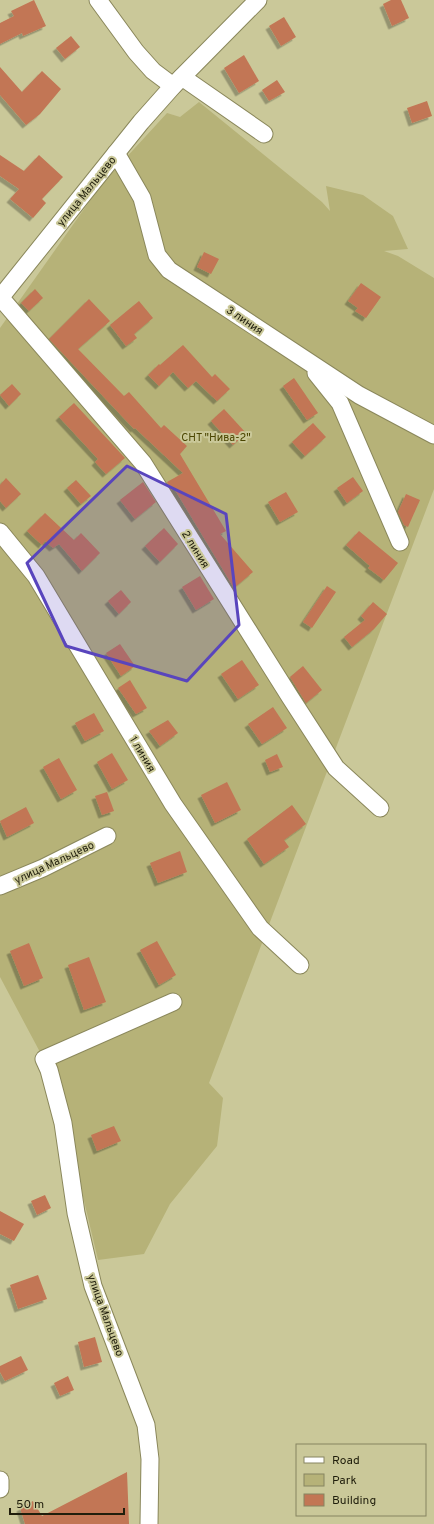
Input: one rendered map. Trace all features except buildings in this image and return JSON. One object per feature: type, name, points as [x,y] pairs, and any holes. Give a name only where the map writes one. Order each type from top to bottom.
[{"type":"street","points":[[98,0],[136,52],[153,71],[178,81],[264,134]]},
{"type":"street","name":"улица Мальцево","points":[[0,298],[116,153],[178,81],[258,0]]},
{"type":"street","name":"3 линия","points":[[116,153],[142,198],[157,255],[169,270],[359,395],[434,435]]},
{"type":"street","name":"2 линия","points":[[0,298],[143,463],[336,768],[380,808]]},
{"type":"street","points":[[309,363],[340,403],[400,542]]},
{"type":"street","name":"1 линия","points":[[0,532],[36,576],[173,804],[260,928],[300,965]]},
{"type":"street","name":"улица Мальцево","points":[[0,886],[43,868],[107,836]]},
{"type":"street","name":"улица Мальцево","points":[[149,1524],[150,1459],[146,1424],[93,1286],[76,1213],[63,1123],[49,1070],[44,1059],[173,1002]]},
{"type":"street","points":[[0,1480],[0,1489]]},
{"type":"highlighted area","points":[[127,466],[226,514],[239,625],[187,681],[66,646],[27,563]]},
{"type":"green space","name":"СНТ \"Нива-2\"","points":[[199,102],[322,202],[330,211],[326,186],[363,195],[393,216],[408,249],[384,251],[398,256],[434,278],[434,489],[209,1083],[223,1098],[217,1146],[170,1204],[144,1254],[98,1260],[49,1053],[41,1054],[0,977],[0,328],[101,185],[167,113],[180,117]]}]
